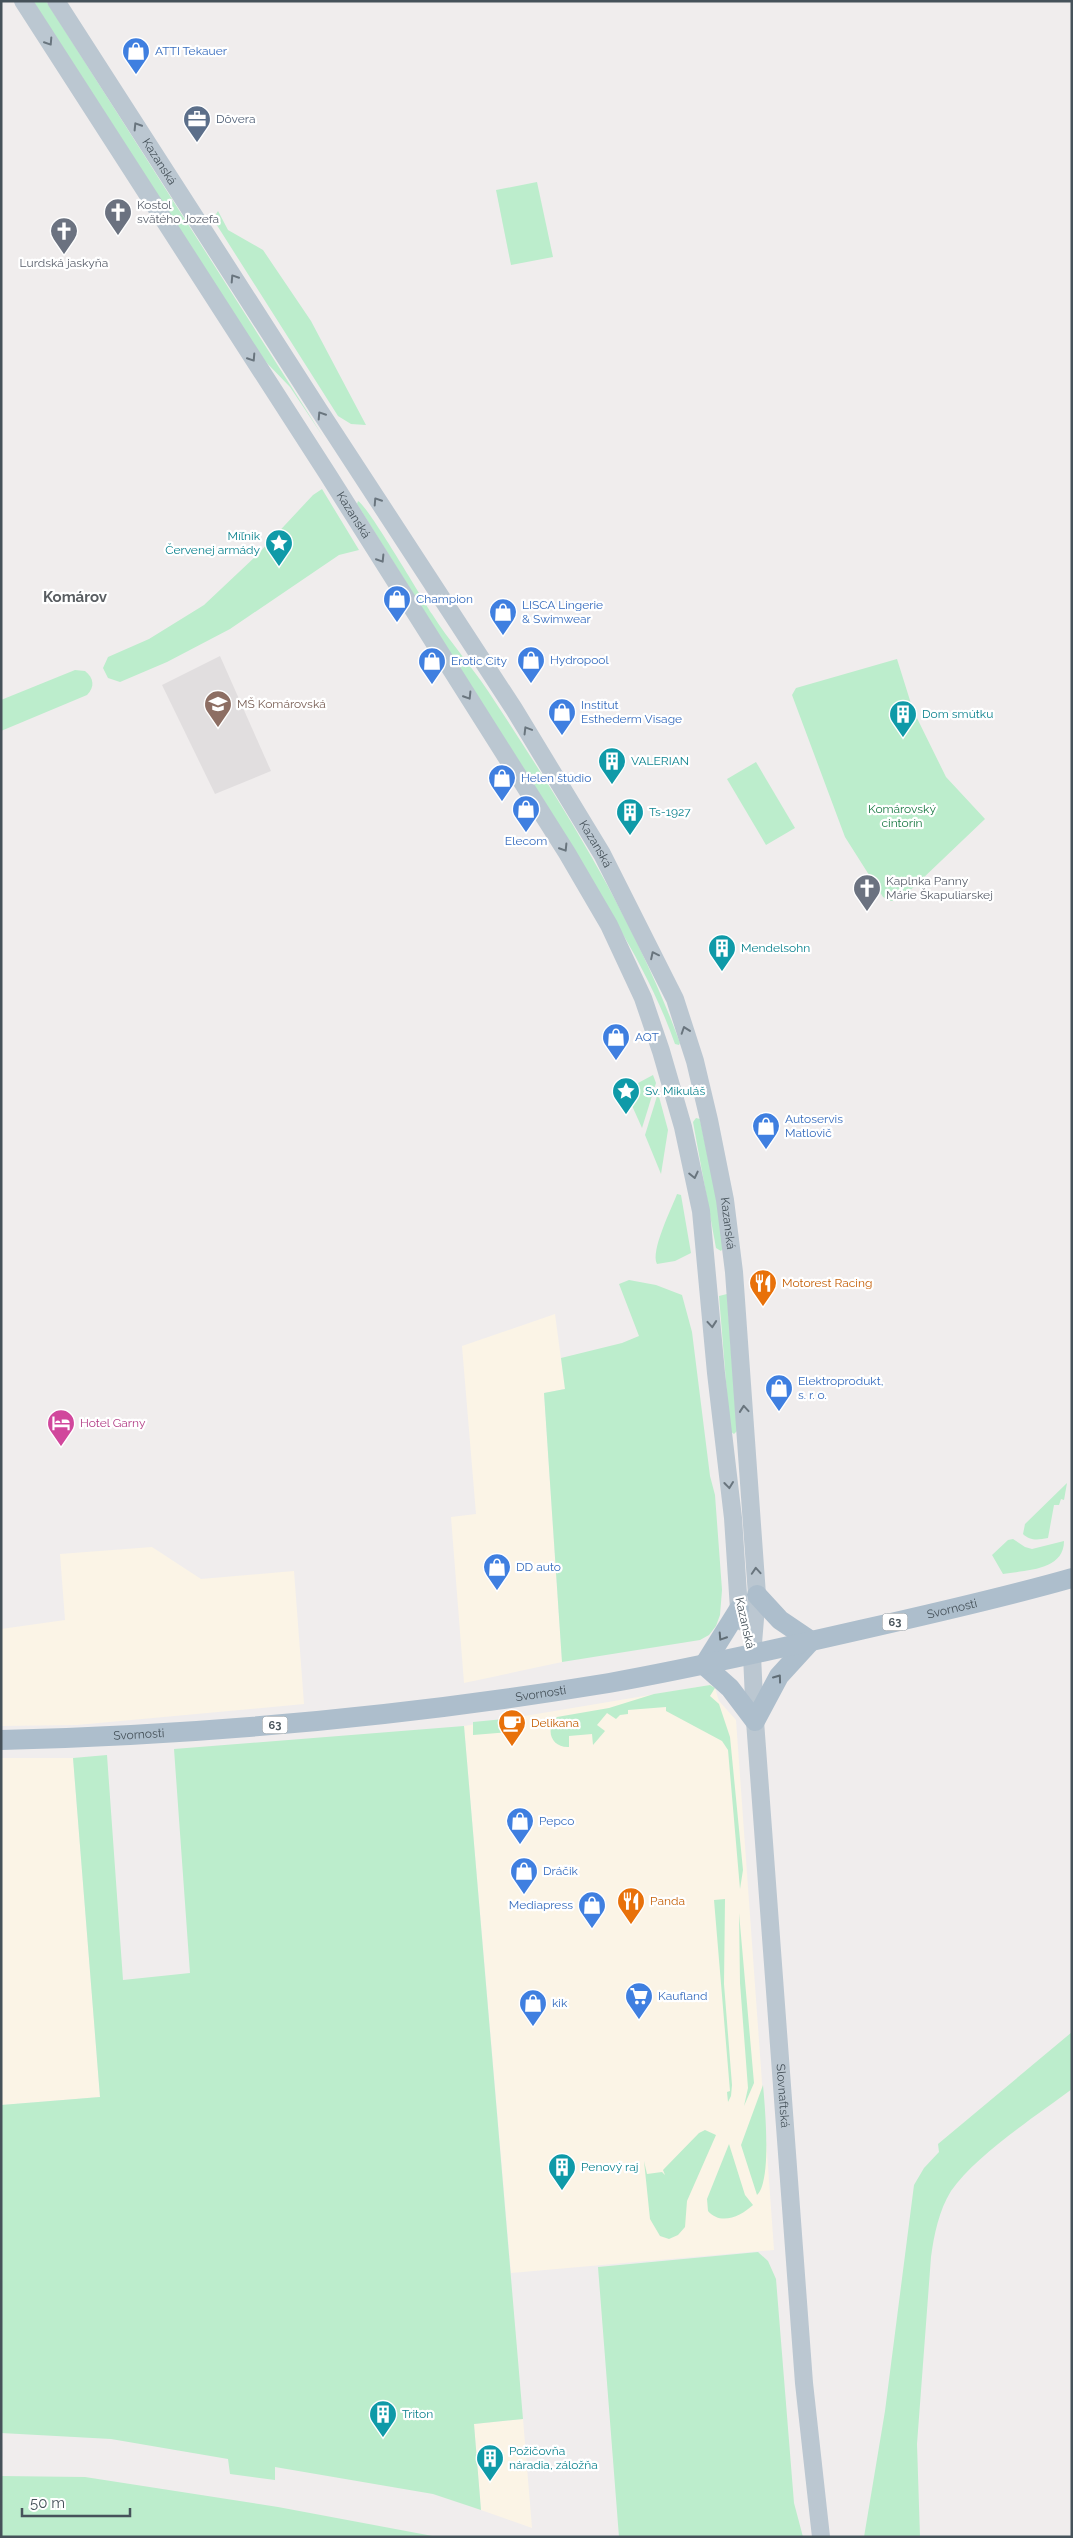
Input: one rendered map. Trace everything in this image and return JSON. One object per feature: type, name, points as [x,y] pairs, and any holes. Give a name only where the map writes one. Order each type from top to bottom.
[{"type":"main road","name":"Kazanská","points":[[22,1],[327,473],[568,853],[609,925],[643,998],[661,1051],[683,1128],[701,1211],[732,1518],[739,1609],[752,1655]]},
{"type":"main road","name":"Kazanská","points":[[56,1],[319,410],[514,708],[602,854],[675,999],[695,1061],[726,1209],[734,1272],[757,1596],[752,1655]]},
{"type":"main road","name":"Svornosti","points":[[1,1740],[181,1732],[353,1718],[538,1694],[752,1655],[979,1602],[1072,1578]]},
{"type":"main road","points":[[739,1609],[704,1665],[730,1688],[755,1721],[779,1676],[811,1641],[780,1620],[757,1596]]},
{"type":"main road","name":"Slovnaftská","points":[[752,1655],[755,1721],[804,2383],[821,2537]]},
{"type":"shaded area","name":"MŠ Komárovská","points":[[220,656],[271,771],[215,794],[162,685]]},
{"type":"shaded area","points":[[555,1314],[565,1389],[544,1393],[562,1662],[464,1683],[451,1517],[476,1514],[462,1346]]},
{"type":"shaded area","points":[[152,1547],[201,1579],[294,1571],[304,1704],[77,1725],[1,1726],[1,1629],[65,1620],[60,1554]]},
{"type":"shaded area","points":[[710,1685],[715,1688],[719,1701],[736,1720],[774,2250],[511,2273],[464,1726]]},
{"type":"shaded area","points":[[1,1758],[73,1758],[100,2097],[1,2105]]},
{"type":"shaded area","points":[[523,2419],[532,2528],[481,2510],[474,2424]]},
{"type":"green space","points":[[33,1],[46,1],[324,438],[290,387],[263,359]]},
{"type":"green space","points":[[537,182],[553,257],[511,265],[496,190]]},
{"type":"green space","points":[[218,211],[228,230],[263,250],[311,321],[366,425],[351,424],[338,416],[213,219]]},
{"type":"green space","points":[[322,489],[359,550],[339,555],[230,629],[167,662],[120,682],[108,678],[103,668],[108,657],[149,639],[204,605],[257,555],[313,495]]},
{"type":"green space","points":[[358,501],[383,534],[439,624],[488,691],[569,818],[641,950],[662,996],[680,1043],[679,1045],[675,1044],[651,988],[607,907],[357,504]]},
{"type":"green space","name":"Komárovský cintorín","points":[[897,659],[913,710],[946,777],[985,819],[899,901],[891,901],[883,897],[845,837],[792,695],[796,688]]},
{"type":"green space","points":[[75,670],[85,671],[92,680],[91,689],[87,695],[1,731],[1,700]]},
{"type":"green space","points":[[756,762],[795,828],[766,845],[727,779]]},
{"type":"green space","points":[[653,1075],[656,1083],[642,1128],[625,1090]]},
{"type":"green space","points":[[658,1093],[668,1130],[661,1174],[645,1135]]},
{"type":"green space","points":[[696,1118],[700,1119],[721,1221],[723,1248],[721,1251],[716,1248],[693,1122]]},
{"type":"green space","points":[[677,1194],[681,1195],[691,1253],[675,1261],[657,1264],[656,1250]]},
{"type":"green space","points":[[629,1280],[656,1285],[682,1295],[692,1332],[710,1476],[715,1495],[722,1590],[720,1615],[716,1626],[709,1635],[700,1640],[562,1662],[544,1393],[565,1389],[561,1358],[622,1343],[639,1336],[619,1284]]},
{"type":"green space","points":[[727,1294],[737,1431],[734,1434],[730,1431],[719,1296]]},
{"type":"green space","points":[[1067,1483],[1064,1500],[1061,1499],[1059,1505],[1054,1505],[1048,1538],[1028,1538],[1023,1534],[1025,1524]]},
{"type":"green space","points":[[1013,1539],[1032,1549],[1064,1541],[1058,1558],[1050,1564],[1032,1570],[1003,1574],[992,1555],[1008,1540]]},
{"type":"green space","points":[[710,1685],[715,1688],[710,1696],[719,1704],[730,1737],[743,1870],[740,1889],[728,1750],[722,1741],[666,1711],[666,1707],[628,1710],[628,1714],[620,1715],[616,1719],[607,1713],[597,1725],[605,1731],[593,1745],[592,1734],[569,1736],[569,1747],[563,1747],[554,1741],[551,1732],[553,1722],[557,1717],[609,1708],[654,1694]]},
{"type":"green space","points":[[504,1719],[515,1723],[521,1731],[473,1735],[473,1722]]},
{"type":"green space","points":[[464,1726],[523,2419],[474,2424],[481,2510],[433,2494],[275,2467],[275,2480],[230,2474],[228,2459],[111,2439],[1,2433],[1,2105],[100,2097],[73,1758],[107,1755],[123,1980],[190,1973],[174,1749]]},
{"type":"green space","points":[[725,1899],[724,1984],[732,2085],[731,2096],[728,2102],[727,2092],[730,2091],[714,1900]]},
{"type":"green space","points":[[739,1913],[754,2083],[744,2106],[748,2088],[740,1983]]},
{"type":"green space","points":[[1072,2032],[1072,2089],[1007,2137],[975,2164],[951,2191],[943,2206],[935,2231],[931,2257],[917,2444],[920,2537],[864,2537],[885,2411],[914,2185],[924,2168],[939,2152],[938,2144]]},
{"type":"green space","points":[[763,2085],[766,2160],[762,2187],[757,2195],[741,2145]]},
{"type":"green space","points":[[705,2130],[716,2135],[687,2201],[685,2227],[678,2235],[669,2239],[660,2236],[650,2219],[644,2161],[647,2174],[662,2172],[665,2175],[663,2170],[699,2133]]},
{"type":"green space","points":[[729,2144],[745,2195],[753,2205],[737,2216],[725,2219],[713,2216],[708,2211],[707,2199]]},
{"type":"green space","points":[[758,2252],[768,2261],[776,2279],[794,2503],[803,2537],[619,2537],[598,2267]]},
{"type":"green space","points":[[1,2476],[85,2477],[278,2507],[438,2537],[1,2537]]},
{"type":"place","name":"ATTI Tekauer","points":[[136,75]]},
{"type":"place","name":"Dôvera","points":[[197,143]]},
{"type":"place","name":"Kostol svätého Jozefa","points":[[118,236]]},
{"type":"place","name":"Lurdská jaskyňa","points":[[64,255]]},
{"type":"place","name":"Míľnik Červenej armády","points":[[279,567]]},
{"type":"place","name":"Champion","points":[[397,623]]},
{"type":"place","name":"LISCA Lingerie & Swimwear","points":[[503,636]]},
{"type":"place","name":"Hydropool","points":[[531,684]]},
{"type":"place","name":"Erotic City","points":[[432,685]]},
{"type":"place","name":"MŠ Komárovská","points":[[218,728]]},
{"type":"place","name":"Institut Esthederm Visage","points":[[562,736]]},
{"type":"place","name":"Dom smútku","points":[[903,738]]},
{"type":"place","name":"VALERIAN","points":[[612,785]]},
{"type":"place","name":"Helen štúdio","points":[[502,802]]},
{"type":"place","name":"Elecom","points":[[526,833]]},
{"type":"place","name":"Ts-1927","points":[[630,836]]},
{"type":"place","name":"Kaplnka Panny Márie Škapuliarskej","points":[[867,912]]},
{"type":"place","name":"Mendelsohn","points":[[722,972]]},
{"type":"place","name":"AQT","points":[[616,1061]]},
{"type":"place","name":"Sv. Mikuláš","points":[[626,1115]]},
{"type":"place","name":"Autoservis Matlovič","points":[[766,1150]]},
{"type":"place","name":"Motorest Racing","points":[[763,1307]]},
{"type":"place","name":"Elektroprodukt, s. r. o.","points":[[779,1412]]},
{"type":"place","name":"Hotel Garny","points":[[61,1447]]},
{"type":"place","name":"DD auto","points":[[497,1591]]},
{"type":"place","name":"Delikana","points":[[512,1747]]},
{"type":"place","name":"Pepco","points":[[520,1845]]},
{"type":"place","name":"Dráčik","points":[[524,1895]]},
{"type":"place","name":"Panda","points":[[631,1925]]},
{"type":"place","name":"Mediapress","points":[[592,1929]]},
{"type":"place","name":"Kaufland","points":[[639,2020]]},
{"type":"place","name":"kik","points":[[533,2027]]},
{"type":"place","name":"Penový raj","points":[[562,2191]]},
{"type":"place","name":"Triton","points":[[383,2438]]},
{"type":"place","name":"Požičovňa náradia, záložňa","points":[[490,2482]]},
{"type":"district","name":"Komárov","points":[[75,597]]}]
